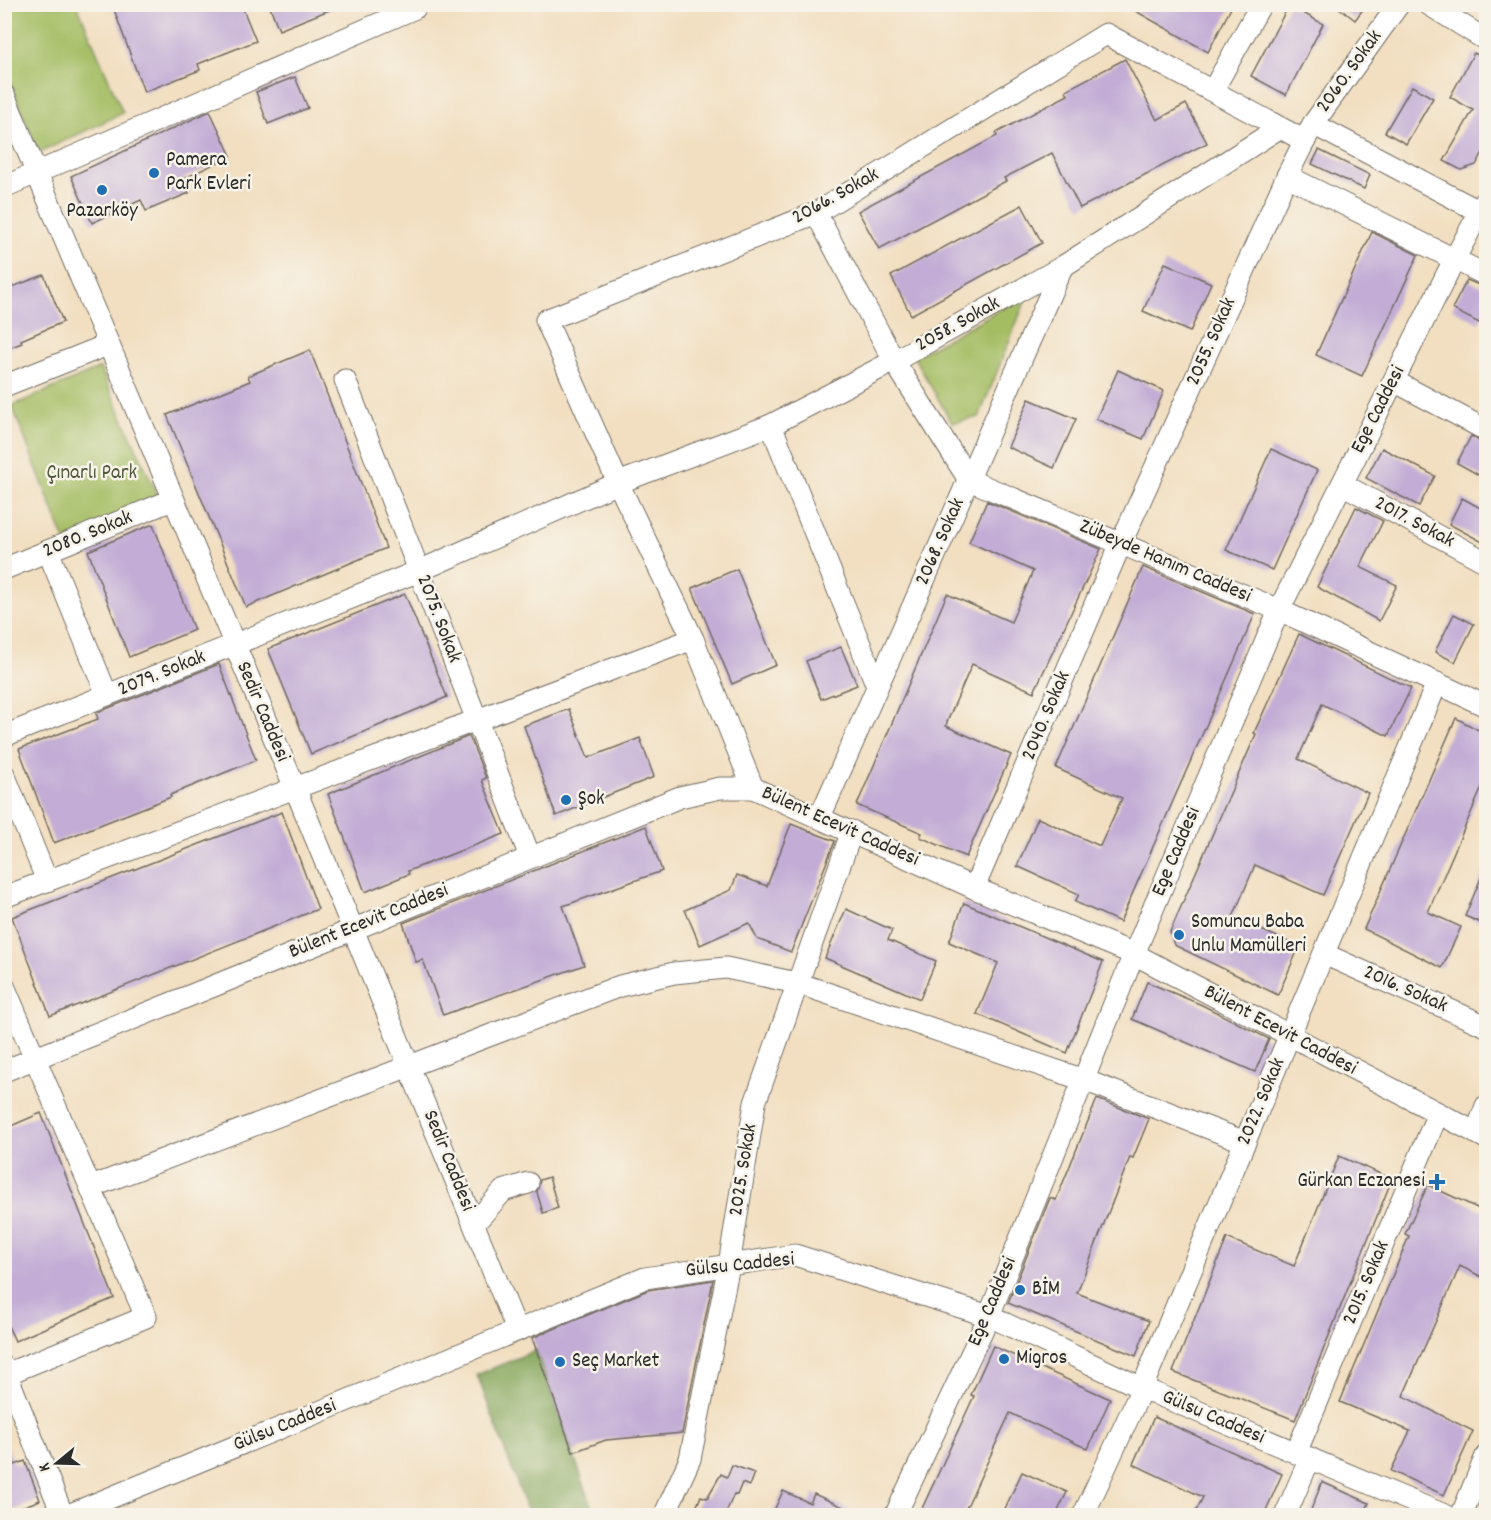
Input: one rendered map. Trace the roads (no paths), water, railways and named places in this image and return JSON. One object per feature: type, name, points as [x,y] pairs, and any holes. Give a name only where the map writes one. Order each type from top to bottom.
[{"type":"street","points":[[4,187],[415,8],[416,4]]},
{"type":"street","points":[[1261,4],[1213,90],[1279,128],[1309,132],[1484,209]]},
{"type":"street","name":"2060. Sokak","points":[[1309,132],[1399,4]]},
{"type":"street","points":[[1428,4],[1486,40]]},
{"type":"street","name":"2066. Sokak","points":[[618,483],[546,320],[816,213],[1106,34],[1213,90]]},
{"type":"street","name":"Sedir Caddesi","points":[[4,95],[172,500],[295,788],[517,1330]]},
{"type":"street","name":"2058. Sokak","points":[[618,483],[771,425],[894,361],[1062,267],[1279,128]]},
{"type":"street","name":"2055. Sokak","points":[[1121,543],[1309,132]]},
{"type":"street","points":[[1287,176],[1486,275]]},
{"type":"street","name":"Ege Caddesi","points":[[895,1515],[989,1316],[1134,954],[1279,610],[1455,258],[1484,209]]},
{"type":"street","points":[[816,213],[894,361],[969,480]]},
{"type":"street","name":"2068. Sokak","points":[[820,817],[1062,267]]},
{"type":"street","points":[[4,386],[107,345]]},
{"type":"street","name":"2075. Sokak","points":[[345,380],[530,857]]},
{"type":"street","points":[[1394,381],[1486,430]]},
{"type":"street","points":[[771,425],[877,686]]},
{"type":"street","name":"Zübeyde Hanım Caddesi","points":[[969,480],[1279,610],[1486,706]]},
{"type":"street","points":[[618,483],[693,639],[753,788]]},
{"type":"street","name":"2079. Sokak","points":[[4,736],[419,571],[618,483]]},
{"type":"street","name":"2017. Sokak","points":[[1342,484],[1486,562]]},
{"type":"street","name":"2080. Sokak","points":[[4,569],[172,500]]},
{"type":"street","name":"2040. Sokak","points":[[974,888],[1121,543]]},
{"type":"street","points":[[48,551],[106,696]]},
{"type":"street","points":[[4,897],[693,639]]},
{"type":"street","name":"2022. Sokak","points":[[1083,1515],[1142,1388],[1437,683]]},
{"type":"street","points":[[4,774],[46,881]]},
{"type":"street","name":"Bülent Ecevit Caddesi","points":[[4,1071],[680,797],[720,788],[753,788],[974,888],[1134,954],[1289,1037],[1481,1135]]},
{"type":"street","name":"2025. Sokak","points":[[664,1515],[690,1459],[729,1264],[755,1103],[852,831]]},
{"type":"street","name":"2016. Sokak","points":[[1324,954],[1486,1026]]},
{"type":"street","points":[[91,1187],[620,986],[674,973],[726,968],[797,983],[1084,1080],[1245,1142]]},
{"type":"street","points":[[4,986],[146,1317],[6,1372],[65,1515]]},
{"type":"street","points":[[1481,1135],[1486,1106]]},
{"type":"street","name":"2015. Sokak","points":[[1285,1515],[1303,1455],[1438,1113]]},
{"type":"street","points":[[474,1224],[503,1191],[528,1183]]},
{"type":"street","name":"Gülsu Caddesi","points":[[65,1515],[645,1278],[795,1255],[989,1316],[1142,1388],[1447,1515]]},
{"type":"street","points":[[1461,1515],[1486,1456]]},
{"type":"place","name":"Pamera Park Evleri","points":[[154,173]]},
{"type":"place","name":"Pazarköy","points":[[102,190]]},
{"type":"place","name":"Şok","points":[[566,800]]},
{"type":"place","name":"Somuncu Baba Unlu Mamülleri","points":[[1179,935]]},
{"type":"place","name":"Gürkan Eczanesi","points":[[1437,1182]]},
{"type":"place","name":"BİM","points":[[1020,1290]]},
{"type":"place","name":"Migros","points":[[1004,1359]]},
{"type":"place","name":"Seç Market","points":[[560,1362]]},
{"type":"park label","name":"Çınarlı Park","points":[[92,474]]}]
